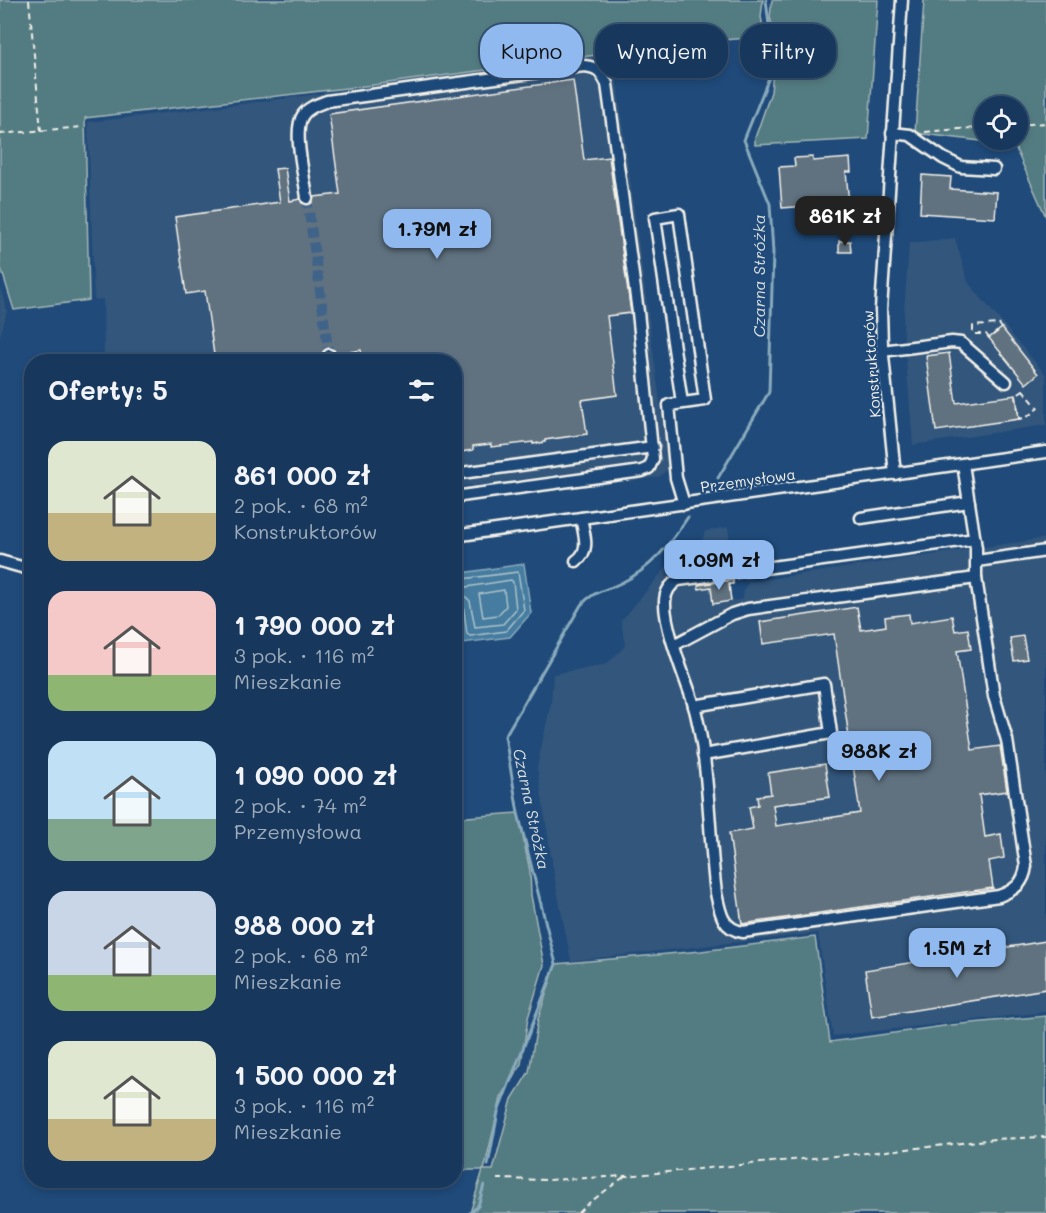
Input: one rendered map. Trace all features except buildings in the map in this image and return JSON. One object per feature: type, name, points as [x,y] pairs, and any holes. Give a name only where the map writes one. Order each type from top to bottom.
[{"type":"street","name":"Konstruktorów","points":[[895,474],[882,351],[881,309],[902,0]]},
{"type":"street","points":[[307,198],[298,127],[303,114],[313,106],[351,98],[584,66],[595,67],[601,72],[606,84],[638,312],[653,459],[649,468],[642,471],[462,496]]},
{"type":"street","points":[[892,133],[910,135],[943,158],[961,167],[994,169]]},
{"type":"street","points":[[682,403],[655,218],[679,214],[705,400],[669,405],[676,478],[684,504]]},
{"type":"street","points":[[882,351],[952,342],[962,343],[1006,382]]},
{"type":"street","points":[[462,473],[653,447]]},
{"type":"street","name":"Przemysłowa","points":[[462,535],[1046,452]]},
{"type":"street","points":[[963,464],[975,539],[976,578],[994,696],[1007,740],[1026,866],[1024,879],[1012,891],[987,898],[743,932],[734,930],[726,923],[720,912],[716,893],[703,755],[694,706],[665,610],[667,591],[672,583],[678,580],[975,539]]},
{"type":"street","points":[[861,518],[969,502]]},
{"type":"street","points":[[576,561],[583,556],[586,550],[581,518]]},
{"type":"street","points":[[977,561],[1046,551]]},
{"type":"street","points":[[0,561],[24,568]]},
{"type":"street","points":[[674,645],[732,614],[748,609],[976,578]]},
{"type":"street","points":[[694,706],[824,684],[831,733],[703,755]]},
{"type":"path","points":[[29,0],[41,130]]},
{"type":"path","points":[[1028,124],[1046,123]]},
{"type":"path","points":[[0,134],[82,127]]},
{"type":"path","points":[[910,135],[974,128]]},
{"type":"path","points":[[999,324],[1002,328],[990,338],[986,334],[973,334],[973,326],[999,324]]},
{"type":"path","points":[[1023,390],[1038,408],[1027,417],[1019,419],[1016,395],[1023,390]]},
{"type":"path","points":[[497,1179],[548,1180],[625,1176],[928,1147],[995,1138],[1046,1137]]},
{"type":"path","points":[[578,1213],[625,1176]]},
{"type":"shaded area","points":[[595,55],[595,78],[616,78],[668,461],[667,470],[659,477],[632,481],[630,465],[462,486],[462,354],[104,354],[103,299],[94,300],[88,122],[281,99],[480,71],[480,78],[583,78],[583,57]]},
{"type":"shaded area","points":[[955,238],[968,282],[1046,375],[1046,425],[913,445],[903,325],[909,243]]},
{"type":"shaded area","points":[[0,287],[7,311],[0,337]]},
{"type":"shaded area","points":[[728,527],[736,583],[729,584],[732,601],[743,599],[743,590],[749,582],[1046,538],[1046,1012],[833,1036],[818,933],[571,961],[555,881],[537,767],[551,702],[553,674],[607,664],[625,646],[621,621],[674,558],[698,554],[705,531]]},
{"type":"green space","points":[[0,0],[763,0],[762,24],[740,24],[740,39],[728,40],[728,24],[595,24],[595,55],[583,57],[583,24],[480,24],[480,71],[85,118],[89,300],[14,310],[0,265]]},
{"type":"green space","points":[[772,0],[878,0],[868,139],[755,145],[755,138],[771,92],[772,78],[836,78],[836,24],[772,24],[770,17]]},
{"type":"green space","points":[[924,0],[1046,0],[1046,217],[1016,150],[1028,150],[1028,96],[974,96],[974,140],[915,133]]},
{"type":"green space","points":[[518,813],[530,871],[531,895],[544,965],[528,1018],[521,1064],[501,1098],[484,1170],[493,1170],[512,1099],[529,1072],[538,1019],[556,964],[701,951],[815,937],[830,1042],[951,1025],[1046,1016],[1046,1213],[470,1213],[483,1170],[462,1170],[462,817]]},
{"type":"water","points":[[524,564],[531,613],[510,637],[462,643],[462,573]]},
{"type":"waterway","name":"Czarna Stróżka","points":[[718,478],[769,392],[773,252],[770,204],[744,140],[774,65],[766,0]]},
{"type":"waterway","name":"Czarna Stróżka","points":[[488,1165],[498,1112],[556,964],[518,813],[505,736],[581,605],[595,594],[632,577],[651,563],[667,546],[688,517]]},
{"type":"waterway","name":"Czarna Stróżka","points":[[470,1213],[478,1206],[484,1185]]},
{"type":"tunnel","points":[[307,198],[329,354]]}]
